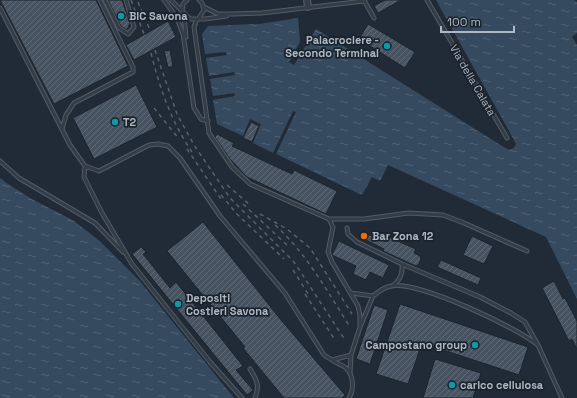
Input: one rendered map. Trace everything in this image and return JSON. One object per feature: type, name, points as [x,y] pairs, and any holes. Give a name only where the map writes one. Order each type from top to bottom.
[{"type":"street","points":[[307,0],[308,7]]},
{"type":"lane","points":[[62,129],[66,116],[74,103],[133,72],[133,67],[100,0]]},
{"type":"lane","points":[[105,0],[118,28],[128,34],[134,27],[126,0]]},
{"type":"lane","points":[[164,0],[177,18],[186,43]]},
{"type":"lane","points":[[171,0],[184,15],[194,108],[200,119],[208,121]]},
{"type":"lane","points":[[182,11],[183,4],[187,0]]},
{"type":"lane","points":[[199,0],[204,7],[218,14],[233,14]]},
{"type":"lane","points":[[184,15],[190,19],[205,19],[233,14],[364,0],[374,18]]},
{"type":"lane","name":"Via della Calata","points":[[427,0],[507,138]]},
{"type":"lane","points":[[204,7],[203,14],[198,19],[194,27],[209,133],[232,167],[250,184],[329,219],[344,220],[409,213],[443,215],[464,222],[527,251]]},
{"type":"lane","points":[[0,8],[75,155],[85,166],[99,170],[149,145],[158,144],[168,146],[180,158],[220,216],[285,293],[324,355],[347,368],[351,377]]},
{"type":"lane","points":[[0,161],[19,178],[95,223],[127,255]]},
{"type":"lane","points":[[85,166],[84,177],[102,213],[127,255],[206,357],[242,398]]},
{"type":"lane","points":[[329,219],[333,227],[328,252],[332,262],[358,306],[360,326]]},
{"type":"lane","points":[[347,228],[348,234],[357,242],[402,264],[480,297],[525,322],[538,345],[562,398]]},
{"type":"lane","points":[[351,294],[373,296],[392,286],[401,276],[402,264]]},
{"type":"lane","points":[[392,286],[420,290],[472,309],[522,334],[538,345]]},
{"type":"lane","points":[[349,398],[352,387],[351,355],[360,326],[373,296]]},
{"type":"lane","points":[[332,360],[351,355]]},
{"type":"lane","points":[[250,370],[257,379],[258,389],[256,398]]},
{"type":"water","points":[[436,0],[574,0],[577,2],[577,33],[572,37],[577,45],[577,299],[546,237],[388,165],[380,181],[372,177],[362,195],[276,154],[296,112],[293,111],[273,153],[253,143],[261,124],[250,119],[243,136],[217,124],[213,100],[235,96],[234,93],[213,96],[210,79],[235,75],[234,72],[209,76],[206,58],[227,55],[226,52],[205,54],[202,34],[208,26],[259,24],[298,18],[300,42],[289,62],[294,65],[316,29],[502,146],[509,150],[514,148],[516,144],[514,140]]},
{"type":"water","points":[[0,178],[32,199],[73,220],[100,241],[139,280],[234,398],[0,398]]},
{"type":"pier","points":[[0,176],[33,198],[74,219],[101,239],[139,280],[100,241],[73,220],[32,199],[5,182]]},
{"type":"building","points":[[0,0],[96,0],[128,66],[54,104]]},
{"type":"building","name":"BIC Savona","points":[[108,0],[122,0],[130,23],[127,30],[121,26]]},
{"type":"building","points":[[385,0],[401,0],[378,13],[374,6]]},
{"type":"building","points":[[168,21],[176,37],[134,60],[126,45]]},
{"type":"building","name":"Palacrociere - Secondo Terminal","points":[[368,24],[415,52],[405,68],[359,39]]},
{"type":"building","points":[[170,50],[173,67],[168,67],[164,51]]},
{"type":"building","name":"T2","points":[[136,85],[157,127],[94,159],[73,118]]},
{"type":"building","points":[[251,122],[259,126],[252,142],[243,138]]},
{"type":"building","points":[[217,134],[234,143],[232,146],[292,174],[294,170],[337,191],[326,214],[247,177],[230,159],[215,137]]},
{"type":"building","points":[[203,222],[281,320],[345,395],[342,398],[284,398],[243,348],[245,347],[167,251]]},
{"type":"building","points":[[363,233],[382,239],[384,235],[416,249],[414,253],[420,256],[421,259],[419,264],[416,266],[383,251],[384,249],[362,238]]},
{"type":"building","points":[[472,236],[493,246],[484,264],[463,255]]},
{"type":"building","points":[[339,241],[389,265],[383,278],[370,272],[366,280],[353,274],[356,266],[332,255]]},
{"type":"building","points":[[141,247],[146,252],[143,254],[170,288],[176,282],[243,366],[236,370],[253,390],[247,395],[132,254]]},
{"type":"building","points":[[441,260],[481,278],[478,285],[437,267]]},
{"type":"building","points":[[554,281],[577,321],[577,349],[572,339],[569,341],[542,288]]},
{"type":"building","name":"Campostano group","points":[[400,304],[528,347],[519,375],[422,343],[408,384],[376,374]]},
{"type":"building","points":[[374,305],[388,310],[370,364],[356,359]]},
{"type":"building","name":"carico cellulosa","points":[[435,359],[481,373],[473,398],[423,398]]},
{"type":"railway","points":[[131,0],[144,34]]},
{"type":"railway","points":[[138,2],[150,30]]},
{"type":"railway","points":[[155,50],[177,114],[194,145],[230,198],[294,262],[345,340]]},
{"type":"railway","points":[[151,53],[158,79],[172,117],[192,152]]},
{"type":"railway","points":[[154,108],[179,139]]},
{"type":"railway","points":[[187,149],[223,202]]},
{"type":"railway","points":[[227,185],[250,205]]},
{"type":"railway","points":[[221,195],[237,214],[284,259]]},
{"type":"railway","points":[[243,204],[287,245]]},
{"type":"railway","points":[[260,214],[287,229],[310,248],[352,314]]},
{"type":"railway","points":[[275,225],[307,261],[350,327]]},
{"type":"railway","points":[[293,270],[310,297]]},
{"type":"railway","points":[[305,294],[335,340]]},
{"type":"place","name":"BIC Savona","points":[[121,16]]},
{"type":"place","name":"Palacrociere - Secondo Terminal","points":[[387,46]]},
{"type":"place","name":"T2","points":[[115,122]]},
{"type":"place","name":"Bar Zona 12","points":[[364,236]]},
{"type":"place","name":"Depositi Costieri Savona","points":[[178,304]]},
{"type":"place","name":"Campostano group","points":[[475,345]]},
{"type":"place","name":"carico cellulosa","points":[[452,385]]}]
